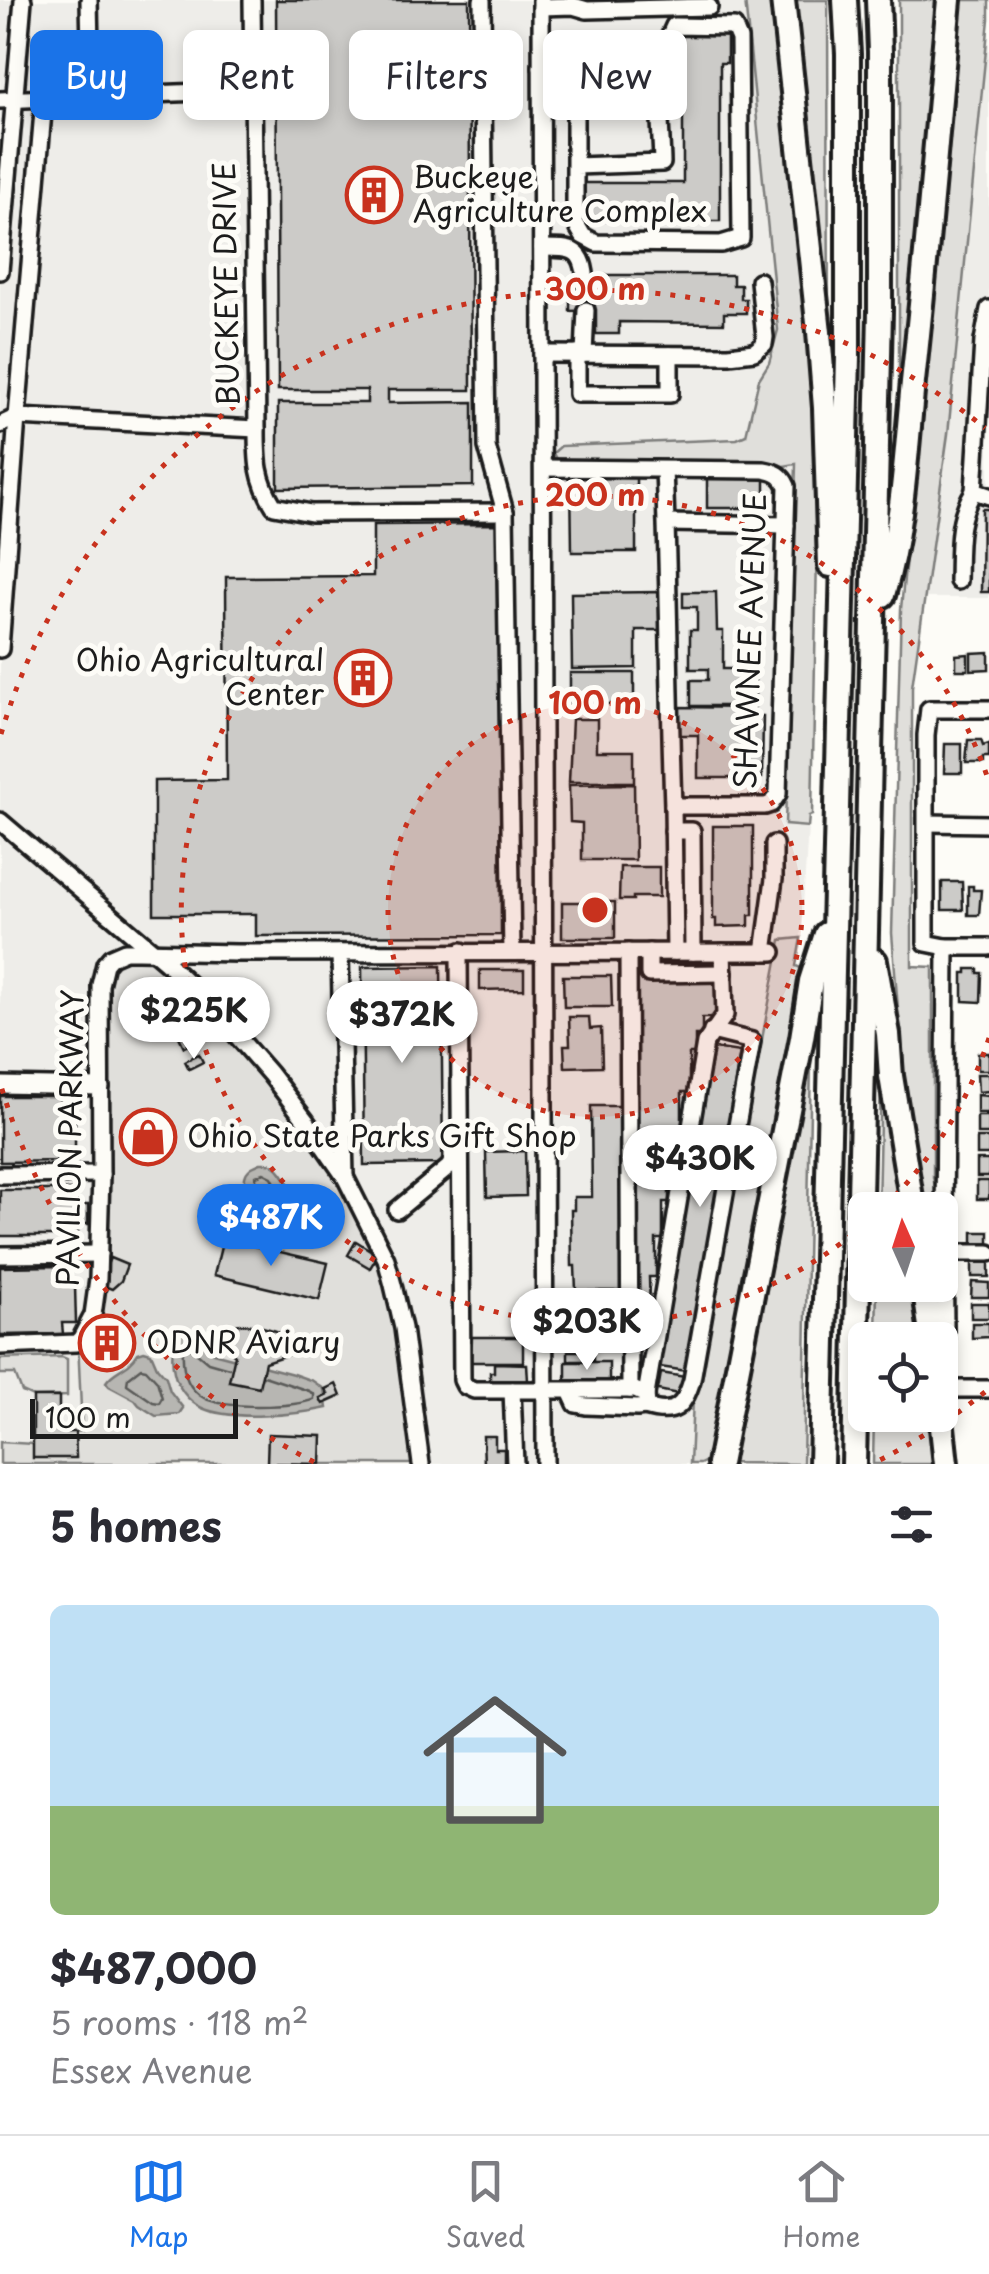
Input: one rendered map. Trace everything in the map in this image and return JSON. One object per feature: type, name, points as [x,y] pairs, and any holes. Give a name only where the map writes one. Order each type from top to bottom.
[{"type":"highway","points":[[783,0],[818,332],[828,555],[842,628]]},
{"type":"highway","points":[[822,1464],[848,356],[845,0]]},
{"type":"highway","points":[[854,1464],[880,312],[878,0]]},
{"type":"highway","points":[[874,627],[890,570],[900,506],[949,0]]},
{"type":"highway","points":[[719,1464],[811,981],[834,907]]},
{"type":"highway","points":[[866,909],[910,1192]]},
{"type":"highway","points":[[945,1432],[947,1457]]},
{"type":"street","points":[[0,271],[12,138],[8,100],[23,0]]},
{"type":"street","points":[[89,0],[90,30]]},
{"type":"street","name":"BUCKEYE DRIVE","points":[[252,0],[252,30]]},
{"type":"street","points":[[482,0],[487,447],[506,512],[512,952]]},
{"type":"street","points":[[650,9],[670,0]]},
{"type":"street","points":[[546,1464],[541,3],[650,9],[710,4],[709,26]]},
{"type":"street","points":[[575,120],[576,222],[583,236],[596,243],[721,244],[741,238],[739,39],[734,26],[674,26],[672,30]]},
{"type":"street","points":[[0,649],[42,120]]},
{"type":"street","name":"BUCKEYE DRIVE","points":[[0,424],[16,417],[257,429],[252,120]]},
{"type":"street","points":[[576,166],[662,163],[661,120]]},
{"type":"street","points":[[0,155],[12,138]]},
{"type":"street","points":[[542,248],[577,252],[584,262],[586,284]]},
{"type":"street","points":[[542,354],[747,354],[761,348],[765,337],[759,281]]},
{"type":"street","points":[[958,581],[963,508],[982,494],[983,342],[989,309]]},
{"type":"street","points":[[586,310],[577,394],[670,394],[670,354]]},
{"type":"street","points":[[257,429],[258,468],[264,490],[274,506],[311,512],[506,512]]},
{"type":"street","name":"SHAWNEE AVENUE","points":[[542,468],[774,471],[787,486],[776,800],[765,806],[673,806]]},
{"type":"street","points":[[664,470],[675,952]]},
{"type":"street","points":[[666,523],[786,525]]},
{"type":"street","points":[[989,709],[929,709],[926,735],[926,943],[989,947]]},
{"type":"street","points":[[0,821],[204,998],[260,1062],[345,1177],[386,1259],[393,1285],[422,1464]]},
{"type":"street","points":[[927,823],[989,824]]},
{"type":"street","points":[[673,831],[692,830],[693,952]]},
{"type":"street","name":"PAVILION PARKWAY","points":[[0,1346],[78,1341],[93,1315],[101,1174],[99,1006],[102,972],[116,954],[278,946],[340,953],[768,952],[774,844]]},
{"type":"street","points":[[944,1192],[946,947]]},
{"type":"street","points":[[397,1210],[449,1168],[452,1161],[455,951]]},
{"type":"street","points":[[455,951],[462,1380],[474,1390],[570,1391],[640,1398],[659,1412],[687,1400],[752,1040],[712,1031]]},
{"type":"street","points":[[628,952],[640,1398]]},
{"type":"street","points":[[649,952],[649,974],[724,974]]},
{"type":"street","points":[[640,1398],[705,1043],[725,1015],[723,952]]},
{"type":"street","points":[[340,953],[345,1177]]},
{"type":"street","points":[[0,1085],[101,1086]]},
{"type":"street","points":[[0,1174],[101,1174]]},
{"type":"street","points":[[958,1252],[989,1253]]},
{"type":"street","points":[[0,1254],[99,1254]]},
{"type":"street","points":[[958,1396],[989,1389]]},
{"type":"street","points":[[512,1390],[515,1464]]},
{"type":"shaded area","points":[[0,0],[745,0],[778,330],[769,363],[759,379],[746,435],[737,439],[796,464],[785,824],[808,827],[801,938],[780,940],[693,1399],[690,1464],[0,1464]]},
{"type":"shaded area","points":[[745,0],[773,0],[807,330],[818,503],[812,815],[808,827],[785,825],[796,464],[557,461],[553,453],[561,446],[737,439],[746,435],[759,379],[769,363],[778,330]]},
{"type":"shaded area","points":[[791,0],[828,0],[829,375]]},
{"type":"shaded area","points":[[899,0],[937,0],[922,213],[902,409],[899,409]]},
{"type":"shaded area","points":[[960,0],[989,0],[948,434],[912,687],[912,966],[933,967],[936,1192],[920,1192],[902,1060],[892,933],[901,609]]},
{"type":"shaded area","points":[[989,19],[989,598],[924,598],[948,434]]},
{"type":"shaded area","points":[[801,938],[796,966],[803,969],[795,1029],[706,1461],[690,1464],[693,1399],[781,940]]},
{"type":"shaded area","points":[[151,951],[306,1121],[386,1259],[421,1464],[0,1464],[0,1442],[33,1444],[76,1457],[75,1432],[82,1431],[78,1341],[93,1315],[105,964]]},
{"type":"shaded area","points":[[807,1060],[811,1060],[803,1464],[729,1463]]},
{"type":"shaded area","points":[[881,1072],[901,1192],[878,1192]]},
{"type":"shaded area","points":[[877,1302],[917,1302],[920,1322],[876,1322]]},
{"type":"shaded area","points":[[0,1359],[67,1359],[67,1396],[33,1397],[22,1392],[15,1374],[0,1374]]},
{"type":"shaded area","points":[[874,1432],[935,1432],[937,1460],[930,1464],[873,1464]]},
{"type":"water","points":[[261,1163],[280,1171],[299,1206],[303,1229],[290,1239],[272,1235],[248,1190],[246,1174]]},
{"type":"water","points":[[186,1332],[213,1353],[313,1381],[324,1389],[327,1408],[246,1416],[214,1412],[197,1405],[180,1388],[173,1367],[175,1337]]},
{"type":"water","points":[[144,1351],[151,1353],[166,1377],[170,1391],[183,1408],[179,1414],[156,1416],[106,1382]]},
{"type":"building","name":"Buckeye Agriculture Complex","points":[[276,0],[469,0],[469,30],[349,30],[349,120],[470,120],[471,390],[388,390],[388,403],[473,402],[473,486],[278,488],[278,403],[367,403],[367,390],[278,390],[277,120],[329,120],[329,30],[276,30]]},
{"type":"building","points":[[687,34],[727,34],[727,63],[720,63],[720,221],[584,221],[584,183],[683,183]]},
{"type":"building","points":[[597,275],[733,275],[733,285],[741,285],[741,299],[746,299],[746,313],[724,313],[724,323],[619,322],[619,334],[596,334],[596,310],[570,311],[570,285],[597,285]]},
{"type":"building","points":[[571,477],[636,477],[636,552],[572,552]]},
{"type":"building","points":[[707,478],[765,478],[765,508],[707,508]]},
{"type":"building","points":[[982,509],[989,509],[989,592],[981,592]]},
{"type":"building","name":"Ohio Agricultural Center","points":[[499,524],[501,935],[256,936],[256,914],[154,914],[154,781],[227,780],[226,577],[373,576],[373,525]]},
{"type":"building","points":[[661,592],[661,630],[636,630],[636,668],[572,669],[571,593]]},
{"type":"building","points":[[683,592],[716,592],[717,631],[723,631],[723,669],[755,669],[755,706],[691,706],[691,680],[708,680],[708,669],[690,669],[690,630],[697,630],[697,607],[683,607]]},
{"type":"building","points":[[989,652],[989,669],[971,670],[971,653]]},
{"type":"building","points":[[968,654],[968,670],[956,670],[956,655]]},
{"type":"building","points":[[570,673],[634,673],[634,704],[570,704]]},
{"type":"building","points":[[677,707],[754,708],[754,716],[763,716],[762,778],[698,778],[698,735],[677,735]]},
{"type":"building","points":[[572,719],[597,719],[597,750],[634,750],[634,782],[569,782]]},
{"type":"building","points":[[968,740],[981,740],[983,746],[989,744],[989,758],[983,758],[983,763],[966,763]]},
{"type":"building","points":[[945,744],[962,744],[962,773],[944,773]]},
{"type":"building","points":[[634,784],[635,860],[582,860],[582,823],[570,822],[569,785]]},
{"type":"building","points":[[713,826],[753,826],[753,915],[749,915],[749,926],[716,927],[713,919]]},
{"type":"building","points":[[620,867],[659,867],[659,897],[619,900]]},
{"type":"building","points":[[942,882],[962,882],[963,910],[942,910]]},
{"type":"building","points":[[968,886],[981,890],[979,915],[968,915]]},
{"type":"building","points":[[562,902],[615,902],[615,938],[562,938]]},
{"type":"building","points":[[441,966],[443,1164],[364,1165],[362,967]]},
{"type":"building","points":[[967,969],[982,973],[981,1002],[963,1001],[963,973]]},
{"type":"building","points":[[480,970],[524,970],[524,989],[480,990]]},
{"type":"building","points":[[634,975],[722,975],[722,1018],[702,1018],[702,1035],[695,1035],[695,1054],[689,1054],[689,1092],[682,1092],[682,1126],[675,1126],[676,1164],[669,1164],[669,1202],[663,1202],[663,1239],[656,1239],[656,1277],[649,1277],[647,1334],[637,1334]]},
{"type":"building","points":[[563,976],[611,976],[612,1007],[564,1007]]},
{"type":"building","points":[[193,1014],[205,1037],[184,1047],[173,1024]]},
{"type":"building","points":[[569,1017],[589,1017],[590,1029],[601,1028],[602,1066],[565,1067],[564,1045],[570,1045]]},
{"type":"building","points":[[713,1048],[740,1052],[687,1371],[660,1367]]},
{"type":"building","points":[[978,1053],[989,1053],[989,1070],[978,1070]]},
{"type":"building","points":[[199,1054],[203,1062],[189,1069],[185,1061]]},
{"type":"building","points":[[977,1074],[989,1074],[989,1091],[978,1092]]},
{"type":"building","points":[[977,1095],[989,1096],[989,1113],[977,1113]]},
{"type":"building","points":[[0,1096],[60,1096],[60,1109],[75,1109],[75,1151],[60,1151],[60,1161],[0,1162]]},
{"type":"building","points":[[591,1106],[625,1106],[626,1291],[576,1291],[571,1210],[574,1197],[592,1197]]},
{"type":"building","points":[[977,1116],[989,1116],[989,1134],[977,1134]]},
{"type":"building","name":"Ohio State Parks Gift Shop","points":[[126,1124],[170,1124],[170,1149],[127,1150]]},
{"type":"building","points":[[977,1138],[989,1138],[989,1155],[977,1155]]},
{"type":"building","points":[[525,1151],[526,1196],[487,1197],[486,1152]]},
{"type":"building","points":[[977,1160],[989,1160],[989,1177],[977,1177]]},
{"type":"building","points":[[977,1181],[989,1181],[989,1199],[977,1199]]},
{"type":"building","points":[[0,1190],[77,1190],[77,1205],[88,1205],[88,1224],[78,1224],[78,1236],[0,1236]]},
{"type":"building","points":[[973,1232],[989,1232],[989,1248],[973,1248]]},
{"type":"building","points":[[223,1239],[328,1263],[319,1300],[214,1275]]},
{"type":"building","points":[[356,1241],[378,1255],[370,1268],[348,1255]]},
{"type":"building","points":[[110,1258],[127,1265],[121,1281],[112,1289],[99,1284]]},
{"type":"building","points":[[972,1261],[989,1261],[989,1277],[972,1277]]},
{"type":"building","points":[[59,1266],[60,1286],[75,1286],[76,1323],[62,1323],[63,1334],[0,1335],[0,1267]]},
{"type":"building","points":[[972,1282],[989,1283],[989,1297],[971,1297]]},
{"type":"building","points":[[584,1293],[611,1293],[611,1338],[571,1338],[571,1311],[584,1307]]},
{"type":"building","points":[[971,1303],[989,1303],[989,1318],[971,1318]]},
{"type":"building","points":[[972,1323],[989,1323],[989,1337],[972,1338]]},
{"type":"building","points":[[240,1324],[276,1331],[291,1341],[296,1352],[265,1362],[259,1387],[229,1381],[235,1355],[213,1335]]},
{"type":"building","name":"ODNR Aviary","points":[[100,1334],[117,1337],[113,1358],[103,1357],[105,1350],[98,1348]]},
{"type":"building","points":[[472,1337],[523,1337],[523,1362],[471,1362]]},
{"type":"building","points":[[568,1351],[593,1351],[593,1361],[568,1361]]},
{"type":"building","points":[[566,1362],[609,1362],[609,1384],[566,1384]]},
{"type":"building","points":[[494,1363],[527,1364],[528,1381],[490,1383]]},
{"type":"building","points":[[661,1373],[685,1377],[683,1395],[658,1390]]},
{"type":"building","points":[[336,1384],[341,1396],[323,1404],[320,1398],[328,1394],[325,1389]]},
{"type":"building","points":[[33,1397],[59,1397],[59,1432],[75,1432],[76,1458],[33,1458]]},
{"type":"building","points":[[268,1434],[322,1436],[321,1464],[267,1463]]},
{"type":"building","points":[[483,1436],[495,1436],[495,1449],[504,1449],[504,1464],[484,1464]]},
{"type":"place","name":"Buckeye Agriculture Complex","points":[[374,195]]},
{"type":"place","name":"Ohio Agricultural Center","points":[[363,678]]},
{"type":"place","name":"Ohio State Parks Gift Shop","points":[[148,1137]]},
{"type":"place","name":"ODNR Aviary","points":[[107,1343]]}]
